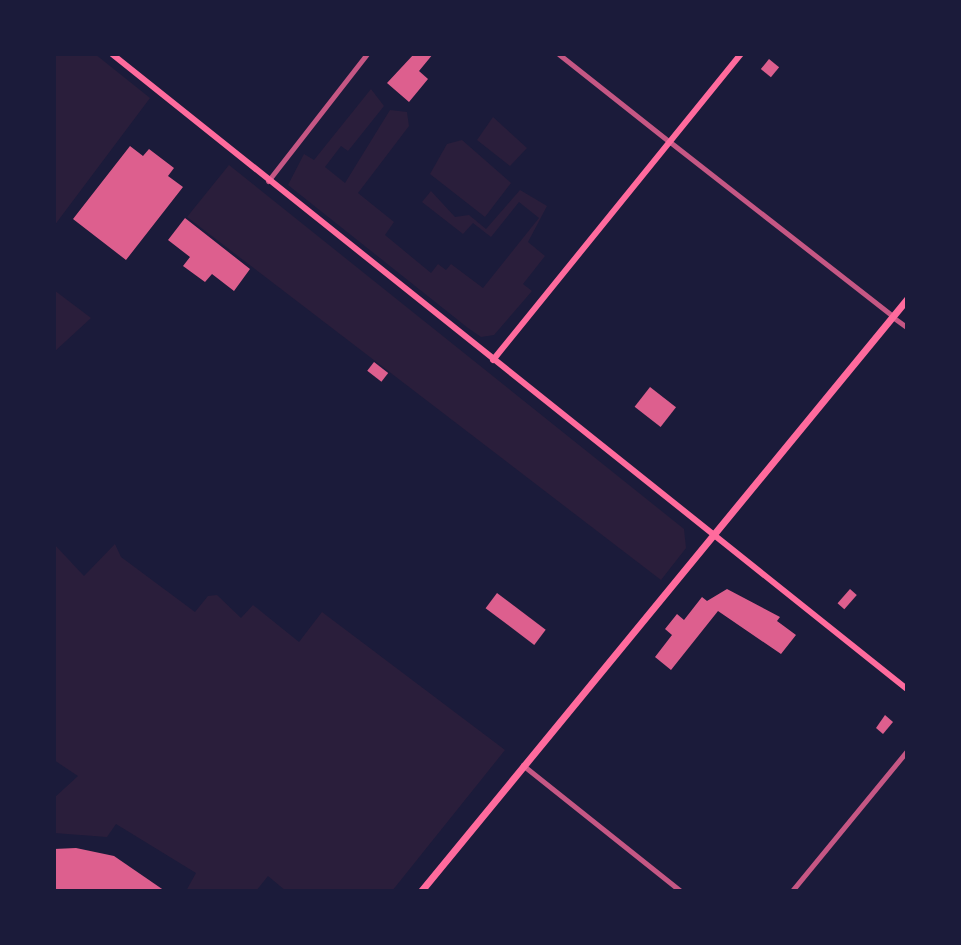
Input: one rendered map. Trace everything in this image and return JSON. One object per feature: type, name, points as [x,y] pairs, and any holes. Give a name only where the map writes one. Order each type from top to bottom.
[{"type":"main road","points":[[112,54],[907,689]]},
{"type":"main road","points":[[493,360],[741,54]]},
{"type":"main road","points":[[421,891],[907,299]]},
{"type":"street","points":[[268,181],[367,54]]},
{"type":"street","points":[[559,54],[907,327]]},
{"type":"street","points":[[792,891],[907,751]]},
{"type":"street","points":[[523,765],[681,891]]},
{"type":"shaded area","points":[[54,54],[95,54],[150,98],[54,226]]},
{"type":"shaded area","points":[[371,89],[384,106],[348,151],[341,146],[325,167],[345,183],[390,110],[407,112],[409,126],[358,193],[394,222],[385,235],[431,273],[438,264],[446,270],[451,264],[483,288],[539,218],[519,202],[491,237],[473,223],[463,234],[422,202],[431,191],[455,217],[469,215],[486,229],[520,190],[547,206],[528,242],[545,256],[523,284],[532,291],[494,335],[481,337],[468,328],[288,185],[304,154],[314,160]]},
{"type":"shaded area","points":[[493,117],[527,148],[510,166],[477,140]]},
{"type":"shaded area","points":[[462,140],[511,183],[485,217],[430,174],[447,144]]},
{"type":"shaded area","points":[[229,165],[684,529],[686,548],[661,580],[187,217]]},
{"type":"shaded area","points":[[54,290],[91,318],[54,352]]},
{"type":"shaded area","points":[[54,544],[84,576],[115,544],[121,557],[195,612],[208,596],[217,595],[241,618],[253,605],[299,642],[322,612],[505,750],[392,891],[286,891],[268,876],[256,891],[186,891],[196,873],[116,824],[107,837],[54,833],[54,798],[78,776],[54,760]]},
{"type":"building","points":[[414,54],[433,54],[419,71],[428,79],[409,102],[387,83]]},
{"type":"building","points":[[769,59],[779,67],[771,77],[761,69]]},
{"type":"building","points":[[130,146],[143,156],[149,149],[174,168],[168,176],[183,187],[126,260],[73,219]]},
{"type":"building","points":[[185,218],[250,269],[234,291],[212,274],[205,282],[183,266],[190,257],[168,240]]},
{"type":"building","points":[[374,362],[388,373],[381,382],[367,371]]},
{"type":"building","points":[[650,387],[676,407],[661,427],[635,407]]},
{"type":"building","points":[[727,589],[780,617],[777,621],[796,635],[781,654],[718,611],[671,670],[655,657],[672,635],[665,629],[677,614],[684,620],[702,597],[707,601]]},
{"type":"building","points":[[850,589],[857,595],[844,609],[838,603]]},
{"type":"building","points":[[497,593],[546,630],[534,645],[486,608]]},
{"type":"building","points":[[885,715],[893,722],[883,734],[876,728]]},
{"type":"building","points":[[76,848],[114,856],[165,891],[54,891],[54,849]]}]
